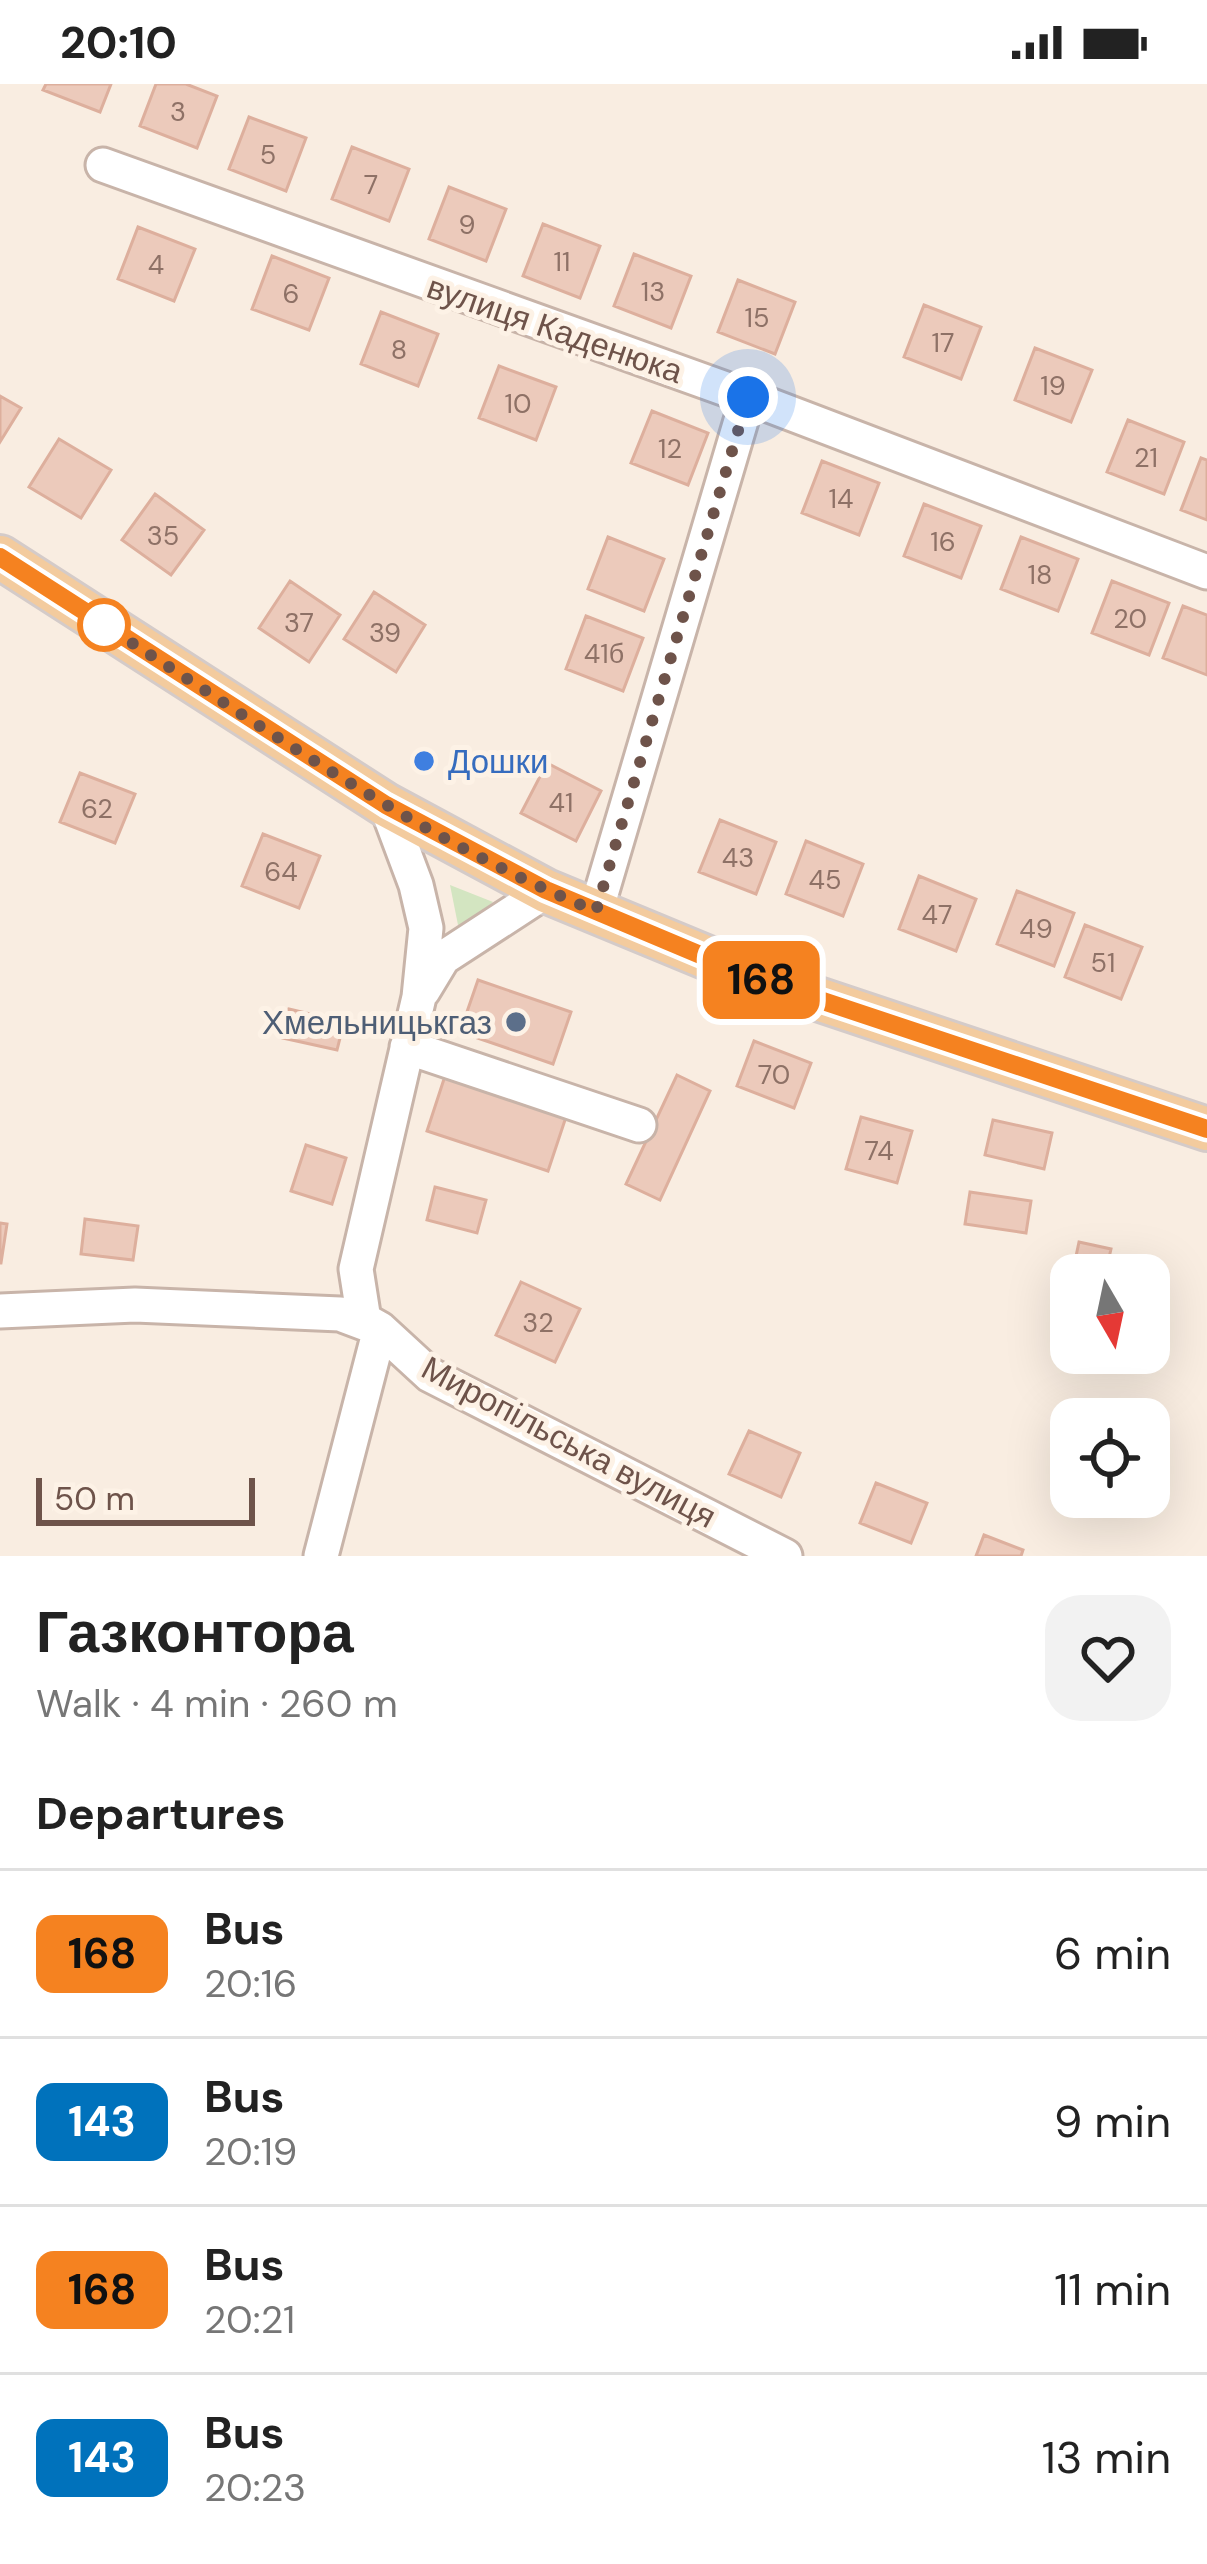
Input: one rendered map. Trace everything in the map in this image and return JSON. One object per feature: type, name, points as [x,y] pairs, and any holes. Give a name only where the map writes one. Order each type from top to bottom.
[{"type":"main road","points":[[0,557],[386,805],[546,890],[760,980],[1207,1129]]},
{"type":"street","name":"вулиця Каденюка","points":[[103,165],[748,397],[1207,572]]},
{"type":"street","points":[[596,911],[748,397]]},
{"type":"street","points":[[321,1556],[380,1330],[364,1319],[356,1268],[419,997],[427,928],[386,805]]},
{"type":"street","points":[[419,997],[443,958],[546,890]]},
{"type":"street","points":[[407,1048],[639,1125]]},
{"type":"street","name":"Миропільська вулиця","points":[[0,1311],[135,1305],[340,1314],[380,1330],[430,1375],[785,1556]]},
{"type":"green space","points":[[450,885],[493,902],[467,924],[458,925]]},
{"type":"building","points":[[46,84],[111,84],[100,112],[43,90]]},
{"type":"building","points":[[156,84],[186,84],[217,96],[197,148],[140,126]]},
{"type":"building","points":[[249,117],[306,138],[286,191],[229,169]]},
{"type":"building","points":[[352,147],[409,169],[389,221],[332,199]]},
{"type":"building","points":[[449,187],[506,209],[486,261],[429,239]]},
{"type":"building","points":[[543,224],[600,246],[580,298],[523,276]]},
{"type":"building","points":[[138,227],[195,249],[174,301],[118,279]]},
{"type":"building","points":[[634,254],[691,276],[671,328],[614,306]]},
{"type":"building","points":[[272,256],[329,278],[309,330],[252,309]]},
{"type":"building","points":[[738,280],[795,302],[775,354],[718,332]]},
{"type":"building","points":[[924,305],[981,327],[961,379],[904,357]]},
{"type":"building","points":[[381,312],[438,334],[418,386],[361,364]]},
{"type":"building","points":[[1035,348],[1092,370],[1071,422],[1015,400]]},
{"type":"building","points":[[499,366],[556,387],[536,440],[479,418]]},
{"type":"building","points":[[0,396],[21,408],[0,442]]},
{"type":"building","points":[[652,411],[708,433],[688,485],[631,463]]},
{"type":"building","points":[[1128,420],[1184,442],[1164,494],[1107,472]]},
{"type":"building","points":[[59,439],[111,470],[81,518],[29,487]]},
{"type":"building","points":[[1201,458],[1207,460],[1207,520],[1181,510]]},
{"type":"building","points":[[822,461],[879,483],[859,535],[802,513]]},
{"type":"building","points":[[155,494],[204,530],[171,575],[122,540]]},
{"type":"building","points":[[924,504],[981,526],[961,578],[904,556]]},
{"type":"building","points":[[608,537],[664,559],[644,611],[588,589]]},
{"type":"building","points":[[1021,537],[1078,559],[1058,611],[1001,589]]},
{"type":"building","points":[[290,581],[340,615],[309,662],[259,628]]},
{"type":"building","points":[[1112,581],[1169,603],[1149,655],[1092,633]]},
{"type":"building","points":[[374,592],[425,625],[396,672],[344,639]]},
{"type":"building","points":[[1183,606],[1207,615],[1207,675],[1163,658]]},
{"type":"building","points":[[586,616],[643,638],[623,691],[566,669]]},
{"type":"building","points":[[547,763],[601,791],[576,841],[521,813]]},
{"type":"building","points":[[80,773],[135,794],[115,843],[60,822]]},
{"type":"building","points":[[720,820],[776,842],[756,894],[699,872]]},
{"type":"building","points":[[263,834],[320,856],[299,908],[242,886]]},
{"type":"building","points":[[806,841],[863,864],[843,916],[786,894]]},
{"type":"building","points":[[919,876],[976,899],[956,951],[899,929]]},
{"type":"building","points":[[1017,891],[1074,913],[1054,966],[997,944]]},
{"type":"building","points":[[1085,925],[1142,947],[1121,999],[1065,977]]},
{"type":"building","name":"Хмельницькгаз","points":[[478,980],[571,1012],[553,1064],[460,1032]]},
{"type":"building","points":[[289,1009],[344,1022],[337,1050],[283,1038]]},
{"type":"building","points":[[754,1041],[811,1063],[794,1108],[737,1086]]},
{"type":"building","points":[[446,1073],[567,1114],[548,1171],[427,1131]]},
{"type":"building","points":[[677,1075],[710,1091],[660,1200],[626,1184]]},
{"type":"building","points":[[861,1117],[912,1131],[897,1183],[846,1169]]},
{"type":"building","points":[[993,1120],[1052,1133],[1044,1169],[985,1155]]},
{"type":"building","points":[[306,1145],[346,1158],[332,1204],[291,1191]]},
{"type":"building","points":[[435,1187],[486,1200],[477,1233],[427,1220]]},
{"type":"building","points":[[970,1192],[1031,1201],[1026,1233],[965,1224]]},
{"type":"building","points":[[85,1219],[138,1226],[133,1260],[81,1254]]},
{"type":"building","points":[[0,1223],[7,1224],[1,1263],[0,1263]]},
{"type":"building","points":[[1079,1242],[1111,1249],[1110,1254],[1076,1254]]},
{"type":"building","points":[[521,1282],[580,1309],[555,1362],[496,1335]]},
{"type":"building","points":[[749,1431],[800,1453],[781,1497],[729,1474]]},
{"type":"building","points":[[876,1483],[927,1503],[911,1543],[860,1523]]},
{"type":"building","points":[[984,1535],[1023,1550],[1021,1556],[976,1556]]},
{"type":"bus line","name":"168","points":[[0,557],[386,805],[546,890],[760,980],[1207,1129]]},
{"type":"place","name":"Дошки","points":[[424,761]]},
{"type":"place","name":"Хмельницькгаз","points":[[516,1022]]},
{"type":"route","points":[[104,625],[91,617],[386,805],[546,890],[596,911],[748,397]]}]
